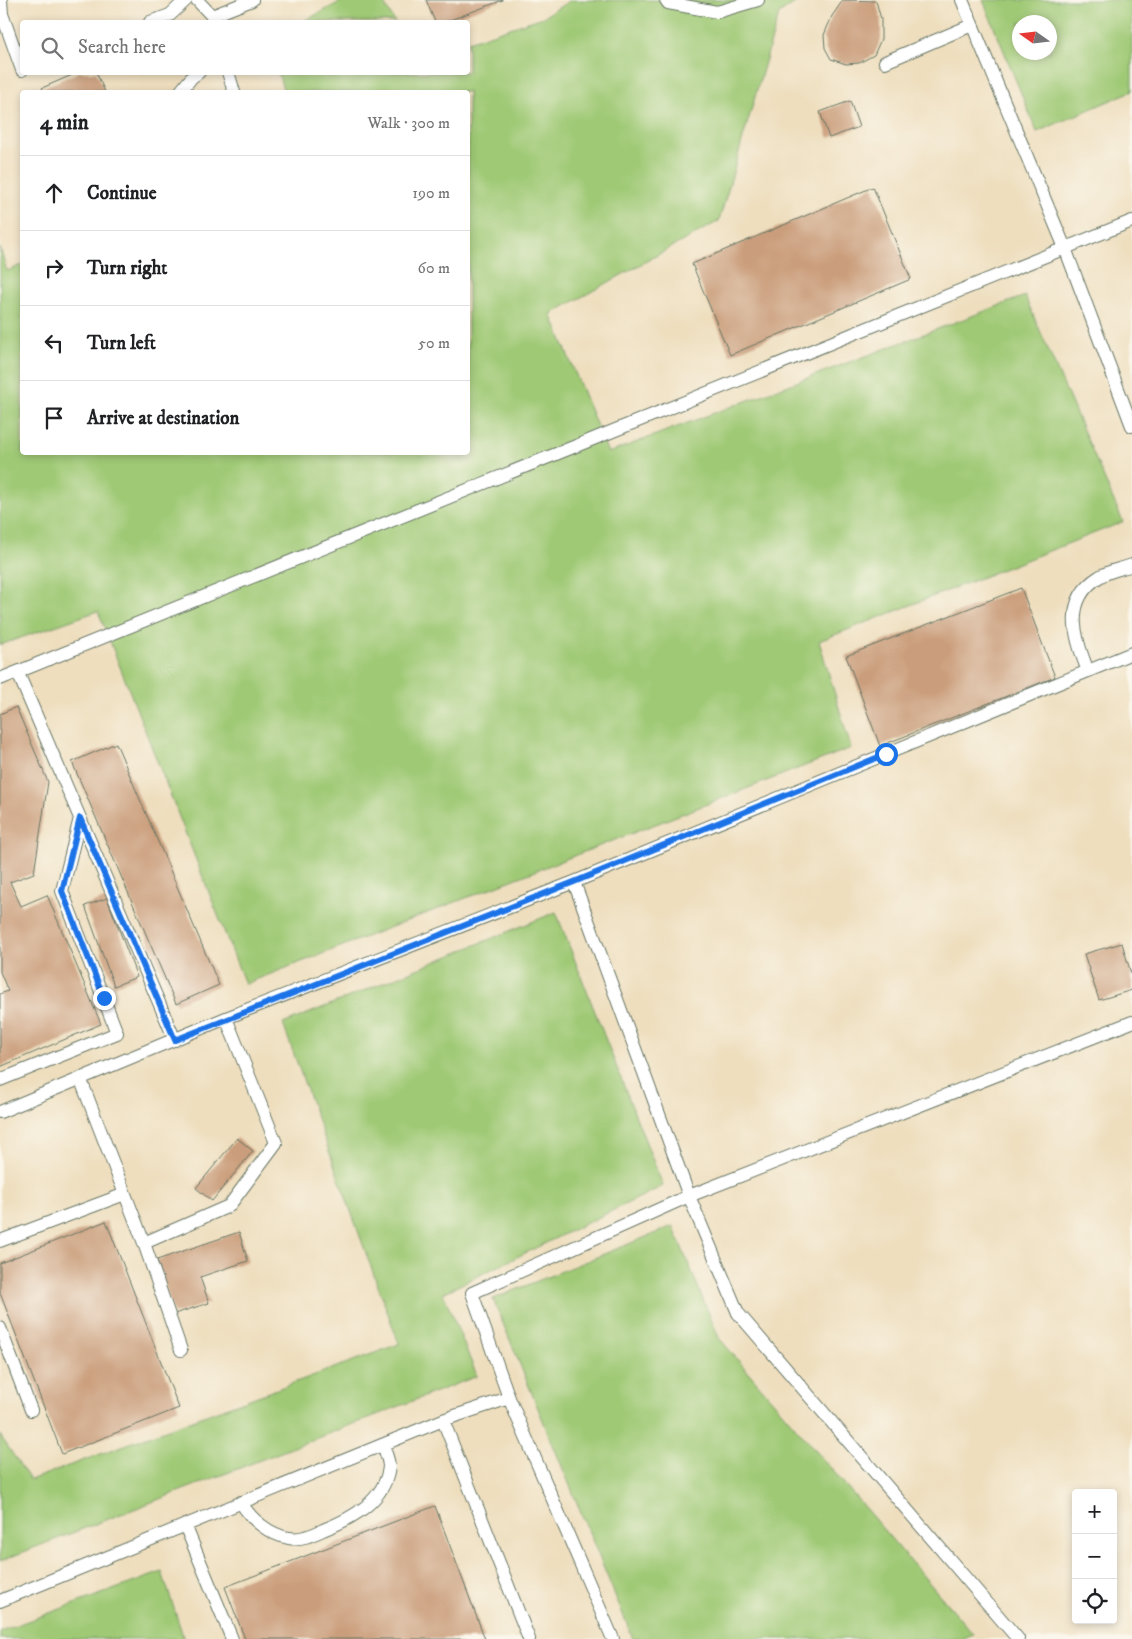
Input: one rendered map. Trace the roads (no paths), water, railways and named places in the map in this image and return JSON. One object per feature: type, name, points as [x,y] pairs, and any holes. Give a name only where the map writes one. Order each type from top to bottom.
[{"type":"lane","points":[[1,0],[2,14],[20,63]]},
{"type":"lane","points":[[156,20],[170,15],[186,0]]},
{"type":"lane","points":[[197,0],[212,19],[252,0]]},
{"type":"lane","points":[[666,0],[668,3],[717,12],[758,0]]},
{"type":"lane","points":[[962,0],[1065,248],[1132,426]]},
{"type":"lane","points":[[885,62],[972,25]]},
{"type":"lane","points":[[182,90],[195,75]]},
{"type":"lane","points":[[229,75],[233,90]]},
{"type":"lane","points":[[0,679],[1132,221]]},
{"type":"lane","points":[[1088,671],[1076,640],[1074,622],[1078,602],[1089,584],[1101,576],[1132,565]]},
{"type":"lane","points":[[0,1112],[226,1018],[574,882],[1132,653]]},
{"type":"lane","points":[[18,673],[175,1040]]},
{"type":"lane","points":[[0,1080],[117,1034],[62,891],[80,818]]},
{"type":"lane","points":[[574,882],[689,1196],[738,1313],[1018,1639]]},
{"type":"lane","points":[[144,1243],[229,1206],[276,1143],[226,1018]]},
{"type":"lane","points":[[612,1639],[509,1398],[472,1293],[689,1196],[1132,1022]]},
{"type":"lane","points":[[80,1078],[144,1243],[181,1350]]},
{"type":"lane","points":[[0,1241],[125,1194]]},
{"type":"lane","points":[[0,1328],[31,1410]]},
{"type":"lane","points":[[0,1601],[443,1420],[509,1398]]},
{"type":"lane","points":[[443,1420],[530,1639]]},
{"type":"lane","points":[[241,1502],[247,1514],[289,1538],[304,1538],[346,1521],[372,1500],[385,1481],[389,1465],[383,1444]]},
{"type":"lane","points":[[185,1525],[232,1639]]}]
